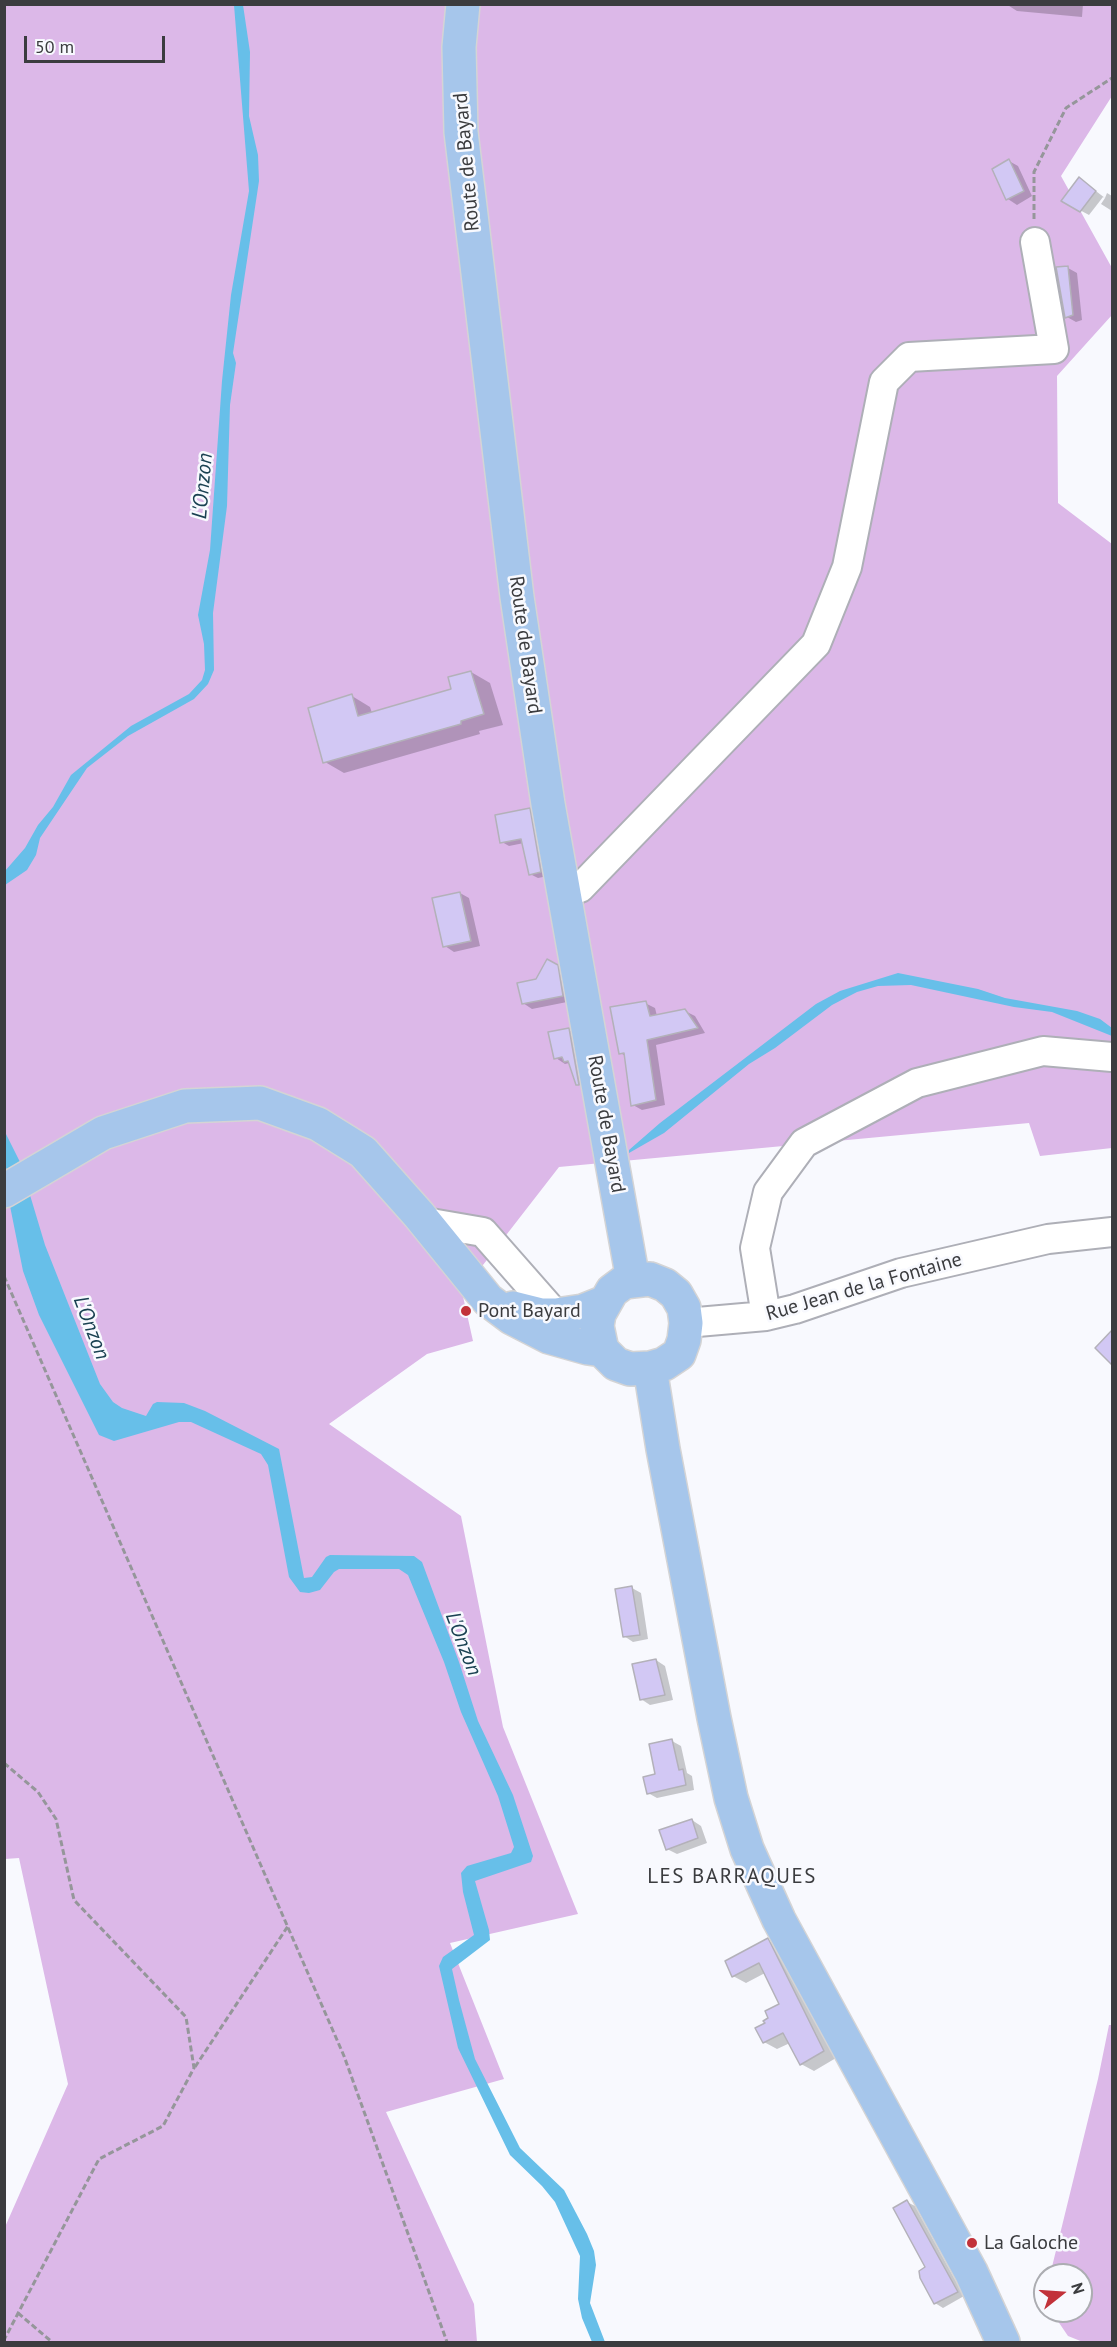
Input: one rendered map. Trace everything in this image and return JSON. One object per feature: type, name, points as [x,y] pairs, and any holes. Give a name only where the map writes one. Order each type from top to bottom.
[{"type":"main road","name":"Route de Bayard","points":[[463,4],[459,47],[461,132],[517,597],[548,804],[609,1134],[633,1280]]},
{"type":"main road","points":[[4,1191],[103,1133],[185,1106],[260,1103],[318,1124],[363,1152],[422,1218],[488,1300],[512,1318],[538,1332],[575,1345],[602,1350]]},
{"type":"main road","points":[[633,1280],[650,1280],[664,1285],[676,1294],[684,1308],[686,1323],[679,1354],[664,1364],[630,1370],[616,1364],[602,1350],[597,1326],[603,1303],[612,1291],[624,1282],[633,1280]]},
{"type":"main road","points":[[488,1300],[523,1311],[556,1315],[583,1311],[603,1303]]},
{"type":"main road","points":[[650,1368],[665,1461],[730,1798],[747,1850],[779,1920],[971,2272],[1003,2343]]},
{"type":"street","points":[[564,893],[580,888],[816,644],[848,567],[884,382],[909,357],[1054,349],[1035,242]]},
{"type":"street","points":[[766,1316],[755,1248],[768,1192],[804,1143],[917,1083],[1043,1051],[1113,1057]]},
{"type":"street","points":[[422,1218],[483,1232],[556,1315]]},
{"type":"street","name":"Rue Jean de la Fontaine","points":[[686,1323],[766,1316],[795,1309],[901,1273],[1048,1239],[1113,1232]]},
{"type":"path","points":[[1035,242],[1034,172],[1066,108],[1113,78]]},
{"type":"path","points":[[4,1276],[344,2056],[447,2343]]},
{"type":"path","points":[[4,1763],[38,1792],[56,1819],[74,1900],[186,2017],[194,2068]]},
{"type":"path","points":[[4,2340],[99,2159],[164,2126],[194,2068],[288,1926]]},
{"type":"path","points":[[18,2313],[52,2343]]},
{"type":"shaded area","points":[[5,5],[1112,5],[1112,96],[1061,176],[1112,268],[1112,315],[1057,376],[1058,503],[1112,544],[1112,1148],[1040,1156],[1029,1123],[559,1167],[462,1292],[473,1341],[427,1354],[329,1424],[461,1516],[503,1727],[578,1914],[450,1943],[504,2079],[386,2112],[474,2304],[477,2342],[5,2342],[5,2227],[68,2084],[19,1858],[5,1859]]},
{"type":"shaded area","points":[[1109,2025],[1112,2025],[1112,2342],[1083,2342],[1068,2336],[1059,2323],[1093,2323],[1093,2263],[1053,2263]]},
{"type":"water","points":[[234,5],[243,5],[250,52],[249,116],[258,155],[259,181],[233,353],[236,363],[230,405],[227,506],[213,613],[214,670],[208,684],[194,699],[128,736],[87,768],[40,838],[36,855],[27,870],[5,885],[5,871],[25,848],[38,825],[53,807],[71,775],[131,726],[189,694],[202,680],[205,670],[204,644],[198,615],[210,550],[222,381],[231,295],[249,191]]},
{"type":"water","points":[[898,973],[978,989],[1005,998],[1077,1011],[1100,1019],[1112,1028],[1112,1036],[1052,1012],[1014,1007],[911,985],[878,986],[857,992],[832,1005],[775,1048],[749,1064],[664,1133],[629,1153],[629,1150],[660,1123],[816,1004],[840,991]]},
{"type":"water","points":[[5,1132],[21,1164],[8,1173],[5,1165]]},
{"type":"water","points":[[27,1185],[45,1245],[100,1384],[113,1402],[122,1408],[146,1416],[153,1404],[157,1402],[184,1403],[205,1411],[279,1449],[304,1578],[312,1577],[326,1557],[330,1555],[414,1556],[422,1562],[478,1721],[513,1795],[533,1856],[531,1862],[475,1881],[490,1940],[452,1969],[459,2000],[475,2059],[520,2148],[564,2190],[587,2234],[594,2251],[596,2265],[590,2303],[605,2342],[592,2342],[582,2318],[578,2299],[580,2256],[555,2202],[510,2155],[458,2048],[439,1966],[443,1957],[474,1935],[463,1892],[461,1873],[467,1866],[511,1853],[514,1847],[498,1796],[461,1712],[444,1662],[408,1575],[399,1569],[339,1569],[320,1590],[309,1593],[300,1592],[289,1577],[268,1465],[261,1454],[191,1422],[179,1422],[114,1441],[99,1435],[39,1315],[23,1271],[8,1196]]},
{"type":"building","points":[[1009,159],[1024,191],[1006,200],[992,169]]},
{"type":"building","points":[[1079,177],[1096,191],[1080,212],[1061,201]]},
{"type":"building","points":[[1068,266],[1073,315],[1065,318],[1056,267]]},
{"type":"building","points":[[471,671],[484,714],[461,721],[461,724],[323,763],[308,708],[352,694],[358,716],[451,689],[448,677]]},
{"type":"building","points":[[530,808],[541,872],[529,875],[521,839],[500,843],[495,815]]},
{"type":"building","points":[[460,892],[471,941],[443,947],[432,898]]},
{"type":"building","points":[[547,959],[558,965],[563,996],[522,1004],[517,983],[536,979]]},
{"type":"building","points":[[646,1001],[650,1016],[685,1009],[698,1028],[647,1040],[656,1100],[631,1106],[624,1053],[619,1054],[610,1007]]},
{"type":"building","points":[[569,1028],[579,1085],[576,1085],[568,1061],[564,1062],[562,1057],[554,1059],[548,1032]]},
{"type":"building","points":[[1113,1329],[1113,1366],[1095,1348]]},
{"type":"building","points":[[632,1586],[640,1635],[623,1637],[615,1589]]},
{"type":"building","points":[[656,1659],[665,1695],[640,1700],[632,1664]]},
{"type":"building","points":[[672,1739],[679,1770],[683,1769],[686,1785],[647,1794],[643,1777],[655,1774],[649,1744]]},
{"type":"building","points":[[692,1819],[698,1838],[666,1850],[659,1830]]},
{"type":"building","points":[[768,1938],[824,2051],[800,2065],[783,2033],[763,2043],[755,2028],[765,2023],[763,2021],[768,2018],[765,2011],[779,2004],[759,1963],[732,1977],[725,1961]]},
{"type":"building","points":[[907,2200],[958,2292],[934,2304],[920,2278],[919,2271],[925,2267],[893,2208]]},
{"type":"place","name":"Pont Bayard","points":[[466,1311]]},
{"type":"place","name":"La Galoche","points":[[972,2243]]},
{"type":"district","name":"LES BARRAQUES","points":[[732,1877]]},
{"type":"water label","name":"L'Onzon","points":[[203,486]]},
{"type":"water label","name":"L'Onzon","points":[[91,1328]]},
{"type":"water label","name":"L'Onzon","points":[[463,1644]]}]
